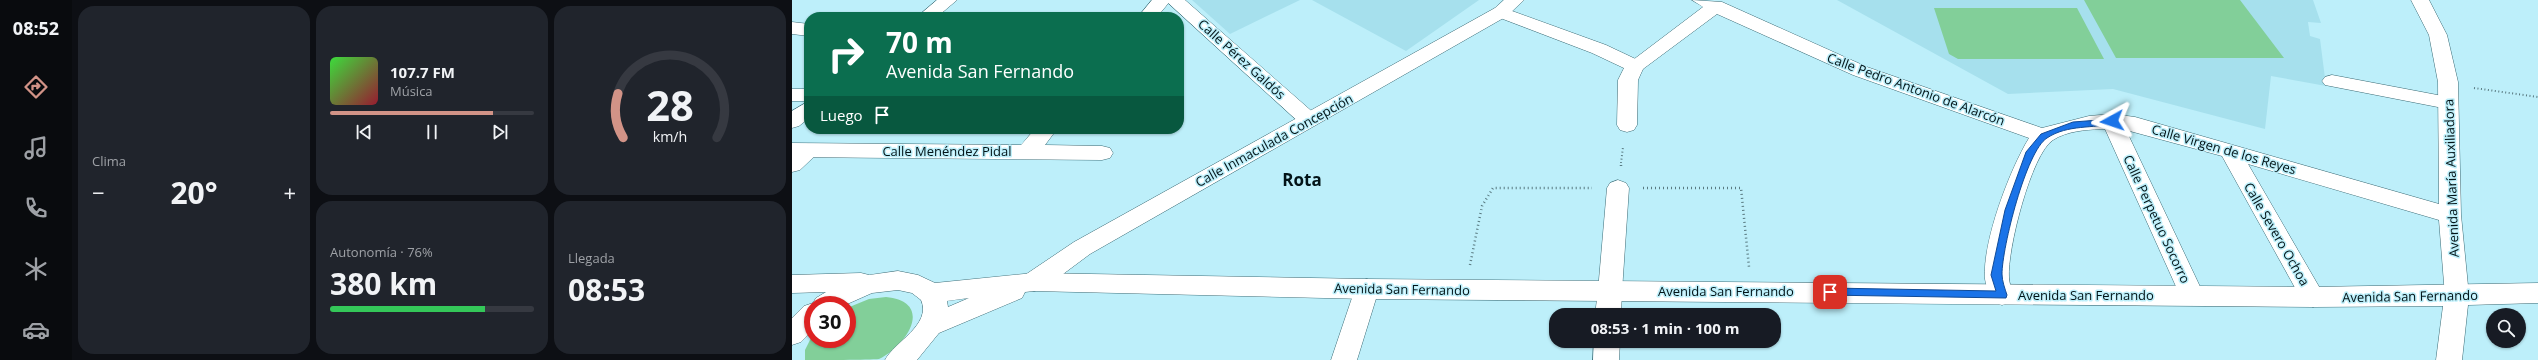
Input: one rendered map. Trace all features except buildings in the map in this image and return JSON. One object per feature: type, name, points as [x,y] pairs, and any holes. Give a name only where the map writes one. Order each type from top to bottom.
[{"type":"street","points":[[932,12],[948,0]]},
{"type":"street","points":[[1151,12],[1162,0]]},
{"type":"street","name":"Calle Pérez Galdós","points":[[1174,0],[1309,120]]},
{"type":"street","name":"Avenida María Auxiliadora","points":[[2420,0],[2438,35],[2448,82],[2450,215],[2457,296],[2449,360]]},
{"type":"street","points":[[1627,125],[1628,80],[1634,66],[1708,3]]},
{"type":"street","name":"Calle Pedro Antonio de Alarcón","points":[[1708,3],[1860,71],[2044,136]]},
{"type":"street","points":[[1508,6],[1634,66]]},
{"type":"street","name":"Calle Inmaculada Concepción","points":[[1034,282],[1082,248],[1508,6]]},
{"type":"street","points":[[792,28],[804,29]]},
{"type":"street","points":[[2332,81],[2448,103]]},
{"type":"street","points":[[792,95],[804,95]]},
{"type":"street","points":[[792,121],[804,112]]},
{"type":"street","name":"Calle Virgen de los Reyes","points":[[2002,295],[1996,275],[2009,210],[2029,154],[2044,136],[2073,125],[2112,121],[2135,124],[2450,215]]},
{"type":"street","name":"Calle Perpetuo Socorro","points":[[2112,121],[2192,295]]},
{"type":"street","points":[[1027,152],[1043,134]]},
{"type":"street","name":"Calle Severo Ochoa","points":[[2229,150],[2313,297]]},
{"type":"street","points":[[792,165],[801,151]]},
{"type":"street","name":"Calle Menéndez Pidal","points":[[801,151],[1102,153]]},
{"type":"street","points":[[1609,308],[1618,188]]},
{"type":"street","points":[[792,284],[904,281],[920,285],[932,294],[936,304],[931,325],[921,340],[903,358]]},
{"type":"street","points":[[842,296],[858,288],[882,282]]},
{"type":"street","name":"Avenida San Fernando","points":[[931,325],[1034,282]]},
{"type":"street","name":"Avenida San Fernando","points":[[932,294],[1034,282],[1367,289],[1752,291],[2002,295],[2192,295],[2313,297],[2457,296],[2538,293]]},
{"type":"street","points":[[1344,360],[1367,289]]},
{"type":"street","points":[[792,335],[804,322]]},
{"type":"street","points":[[1606,360],[1607,348]]},
{"type":"path","points":[[2448,82],[2538,97]]},
{"type":"path","points":[[1618,188],[1627,125]]},
{"type":"path","points":[[1466,290],[1482,206],[1493,188],[1741,188],[1752,291]]},
{"type":"shaded area","points":[[1192,0],[1300,0],[1230,34]]},
{"type":"shaded area","points":[[1312,0],[1479,0],[1406,51]]},
{"type":"shaded area","points":[[1837,0],[2313,0],[2321,23],[2308,22],[2310,36],[2320,39],[2326,86],[2271,76],[2265,129],[2113,89],[2008,94]]},
{"type":"green space","points":[[2084,0],[2240,0],[2284,58],[2116,58]]},
{"type":"green space","points":[[1934,8],[2077,8],[2104,59],[1958,59],[1949,54]]},
{"type":"green space","points":[[886,297],[901,301],[910,307],[913,315],[911,325],[899,345],[879,359],[805,360],[806,348],[856,348],[856,304],[869,299]]},
{"type":"district","name":"Rota","points":[[1302,180]]},
{"type":"route","points":[[1830,292],[2002,295],[1996,275],[2009,210],[2029,154],[2044,136],[2073,125],[2112,121]]}]
